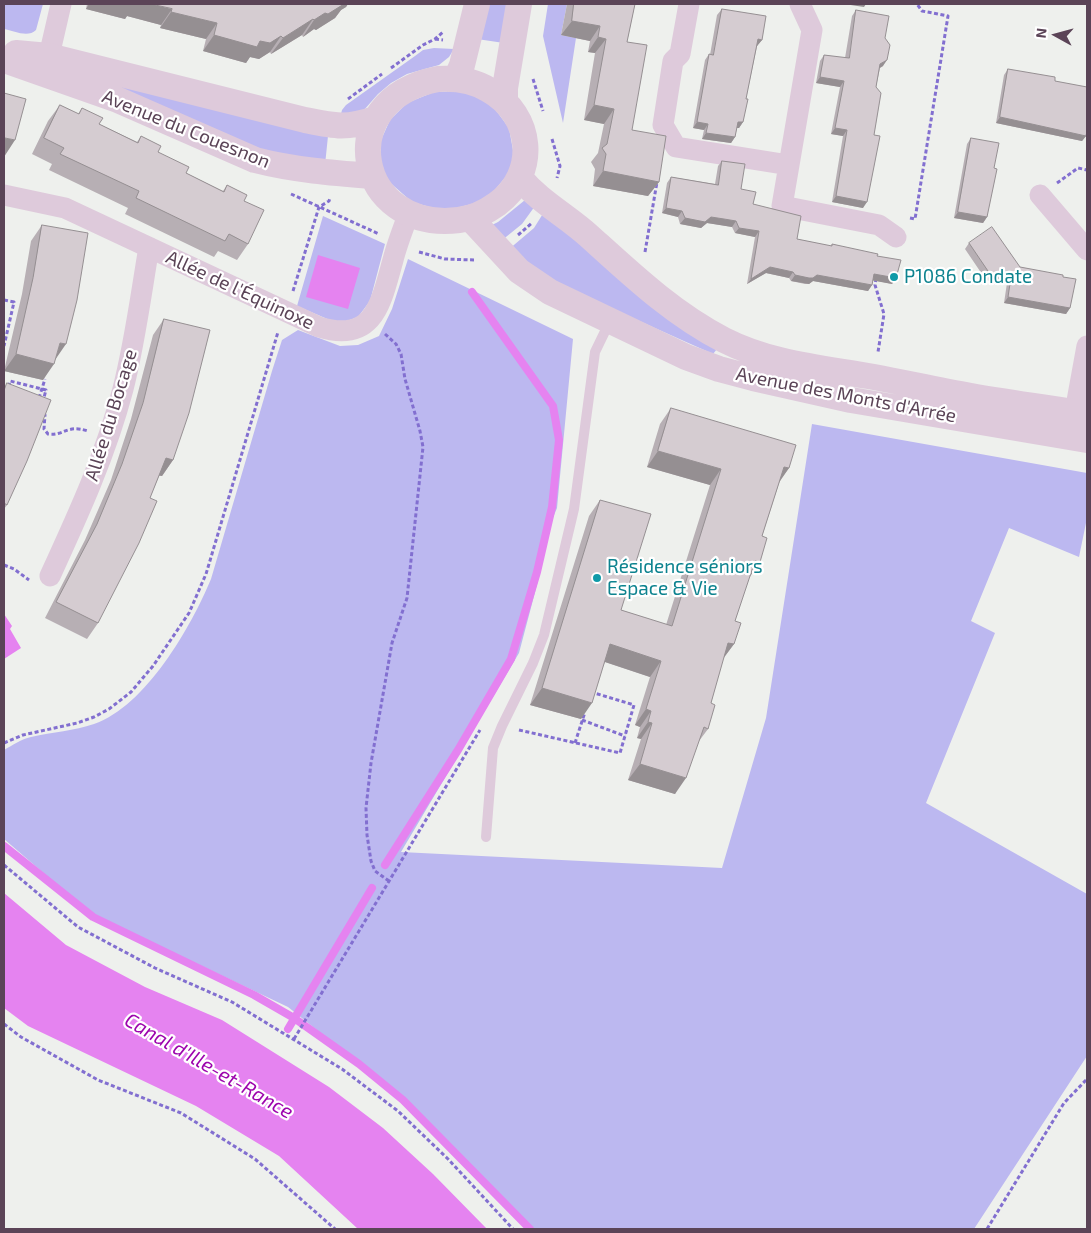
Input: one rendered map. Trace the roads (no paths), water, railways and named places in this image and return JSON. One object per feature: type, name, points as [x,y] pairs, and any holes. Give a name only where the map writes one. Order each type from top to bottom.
[{"type":"street","points":[[49,56],[61,4]]},
{"type":"street","points":[[456,79],[462,65],[477,4]]},
{"type":"street","points":[[505,101],[505,88],[519,4]]},
{"type":"street","points":[[689,4],[680,54],[673,61],[663,125],[676,147],[789,165]]},
{"type":"street","points":[[800,4],[812,30],[782,206],[879,225],[896,237]]},
{"type":"street","name":"Avenue du Couesnon","points":[[4,51],[49,56],[305,120],[344,126],[357,125],[376,119]]},
{"type":"street","name":"Avenue du Couesnon","points":[[4,60],[118,100],[255,160],[275,165],[332,173],[372,176]]},
{"type":"street","points":[[438,79],[456,79],[478,84],[489,89],[505,101],[518,120],[526,141],[524,166],[520,178],[501,201],[470,218],[437,220],[409,213],[385,196],[372,176],[369,163],[369,141],[376,119],[392,100],[414,86],[438,79]]},
{"type":"street","name":"Avenue des Monts d'Arrée","points":[[520,178],[544,203],[586,233],[640,281],[702,328],[734,345],[782,361],[971,396],[1081,413]]},
{"type":"street","name":"Allée de l'Équinoxe","points":[[4,195],[65,208],[319,327],[343,332],[358,328],[369,320],[380,304],[398,242],[409,213]]},
{"type":"street","points":[[1040,195],[1087,250]]},
{"type":"street","name":"Avenue des Monts d'Arrée","points":[[470,218],[518,271],[550,292],[686,357],[719,369],[852,400],[1087,440]]},
{"type":"street","name":"Allée du Bocage","points":[[50,576],[90,486],[108,438],[123,389],[134,341],[149,247]]},
{"type":"street","points":[[1081,413],[1087,346]]},
{"type":"lane","points":[[486,837],[493,748],[544,635],[574,509],[595,352],[611,320]]},
{"type":"water","points":[[318,255],[360,268],[348,309],[306,297]]},
{"type":"water","points":[[4,614],[12,626],[10,629],[21,648],[4,659]]},
{"type":"water","name":"Canal d'Ille-et-Rance","points":[[4,893],[66,945],[145,987],[222,1020],[329,1087],[383,1128],[433,1174],[487,1229],[358,1229],[279,1156],[196,1106],[28,1026],[4,1008]]},
{"type":"waterway","points":[[385,865],[458,750],[511,659],[537,572],[552,507],[559,440],[553,406],[472,292]]},
{"type":"waterway","points":[[4,846],[93,917],[254,995],[294,1018],[359,1064],[403,1100],[530,1229]]},
{"type":"waterway","points":[[288,1029],[372,888]]},
{"type":"place","name":"P1086 Condate","points":[[894,277]]},
{"type":"place","name":"Résidence séniors Espace & Vie","points":[[597,578]]}]
